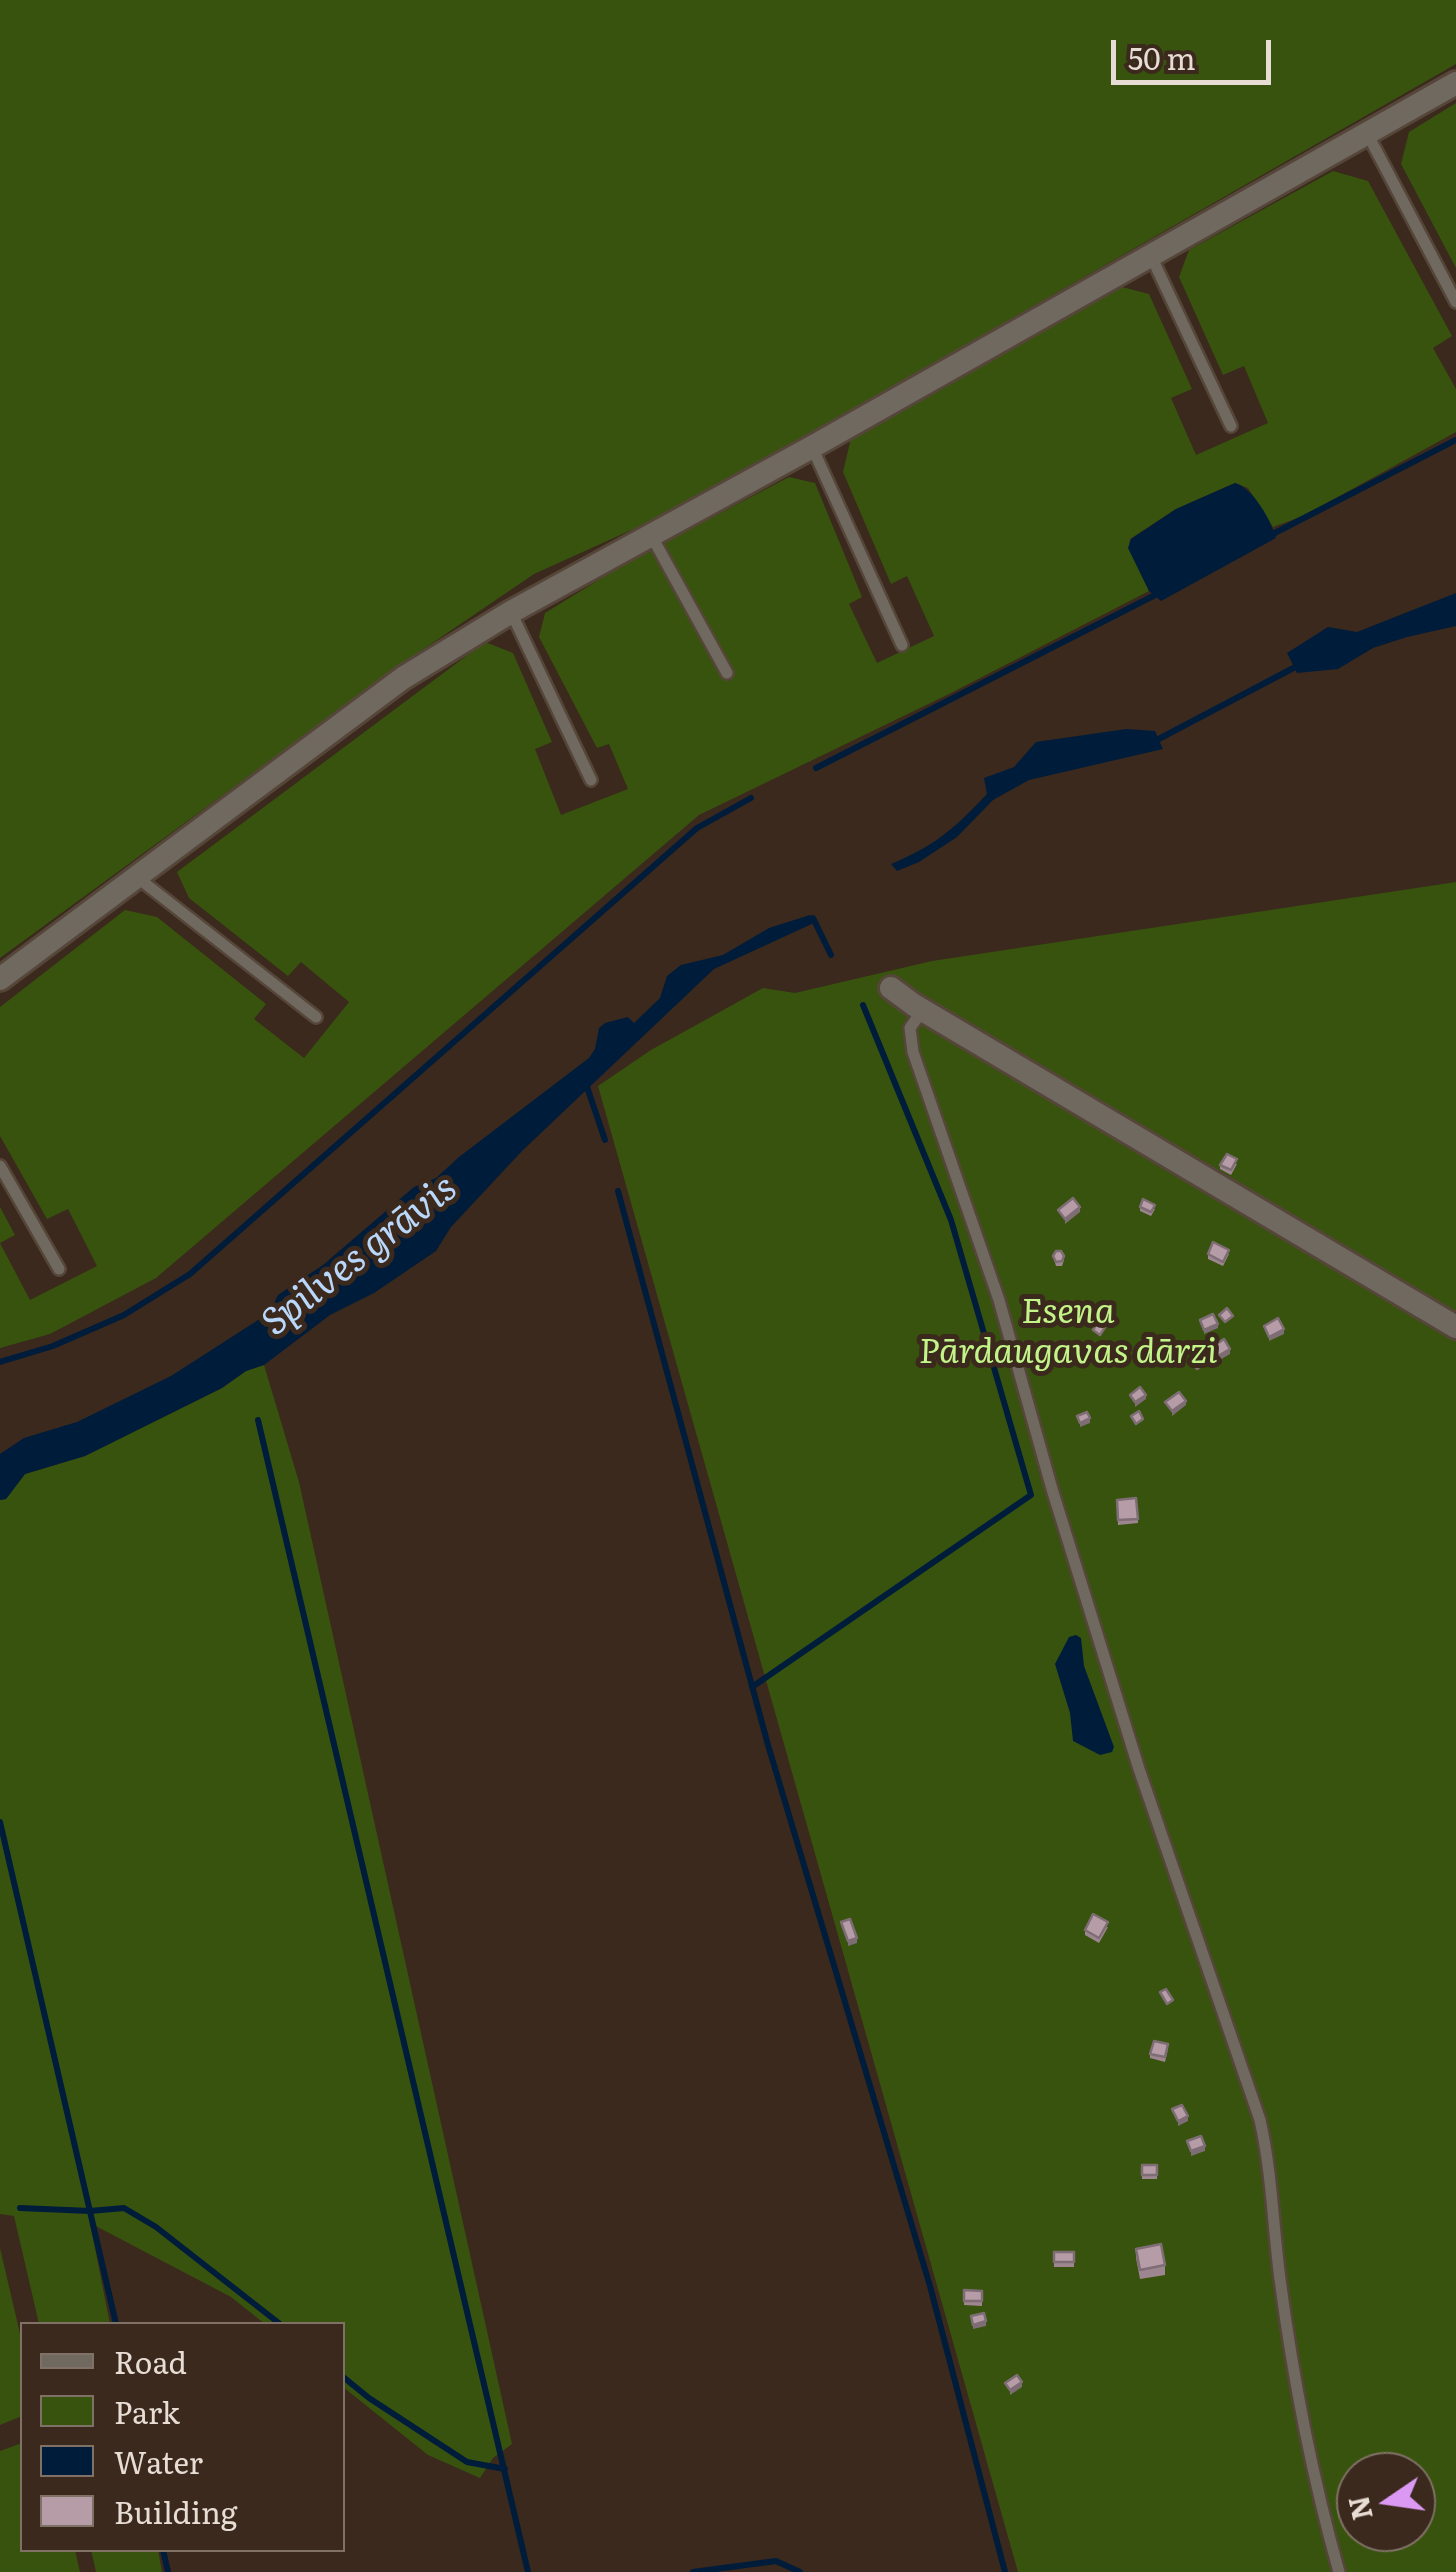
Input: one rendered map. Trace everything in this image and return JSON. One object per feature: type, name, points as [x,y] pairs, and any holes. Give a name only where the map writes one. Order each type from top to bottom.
[{"type":"street","points":[[0,978],[403,678],[510,612],[812,447],[1456,83]]},
{"type":"street","points":[[891,988],[928,1014],[1456,1327]]},
{"type":"lane","points":[[1367,133],[1456,302]]},
{"type":"lane","points":[[1151,256],[1231,426]]},
{"type":"lane","points":[[812,447],[902,645]]},
{"type":"lane","points":[[651,535],[727,673]]},
{"type":"lane","points":[[510,612],[592,780]]},
{"type":"lane","points":[[138,878],[316,1017]]},
{"type":"lane","points":[[928,1014],[917,1018],[910,1028],[913,1052],[1000,1300],[1052,1489],[1139,1769],[1260,2120],[1271,2176],[1272,2221],[1292,2369],[1339,2572]]},
{"type":"lane","points":[[0,1166],[59,1268]]},
{"type":"green space","points":[[0,0],[1456,0],[1456,64],[798,441],[658,518],[534,574],[409,659],[0,958]]},
{"type":"green space","points":[[1456,103],[1456,268],[1401,164],[1409,132]]},
{"type":"green space","points":[[1333,171],[1368,181],[1452,336],[1433,348],[1456,389],[1456,432],[1303,516],[1273,527],[1248,488],[1235,483],[1176,509],[1130,539],[1129,548],[1149,591],[949,694],[699,815],[156,1278],[50,1334],[0,1348],[0,1243],[30,1300],[97,1266],[68,1209],[47,1219],[0,1136],[0,1007],[125,910],[157,917],[266,1004],[254,1019],[304,1058],[349,1002],[301,962],[288,976],[189,898],[177,872],[485,642],[513,653],[552,742],[535,749],[561,815],[628,789],[609,744],[597,748],[539,637],[545,613],[629,561],[789,477],[815,483],[862,597],[849,604],[877,663],[934,636],[907,576],[891,584],[843,472],[851,438],[1122,287],[1149,294],[1192,389],[1171,398],[1196,455],[1268,423],[1244,366],[1223,375],[1179,277],[1189,250]]},
{"type":"green space","name":"Esena Pārdaugavas dārzi","points":[[1456,882],[1456,2572],[1018,2572],[598,1086],[651,1050],[763,988],[795,993],[932,961]]},
{"type":"green space","points":[[0,1207],[15,1235],[0,1243]]},
{"type":"green space","points":[[264,1365],[299,1482],[512,2444],[493,2458],[480,2478],[428,2455],[345,2389],[345,2322],[262,2322],[231,2297],[90,2223],[110,2322],[39,2322],[14,2216],[0,2214],[0,1500],[6,1499],[25,1474],[85,1456],[222,1388],[246,1371]]},
{"type":"green space","points":[[0,2248],[20,2333],[20,2417],[0,2425]]},
{"type":"green space","points":[[20,2444],[20,2552],[75,2552],[80,2572],[0,2572],[0,2451]]},
{"type":"green space","points":[[91,2552],[158,2552],[162,2572],[96,2572]]},
{"type":"water","points":[[1235,483],[1260,506],[1276,538],[1161,601],[1149,591],[1128,548],[1131,539],[1176,509]]},
{"type":"water","points":[[1456,593],[1456,626],[1373,648],[1338,669],[1297,673],[1287,653],[1328,627],[1357,632]]},
{"type":"water","points":[[1126,729],[1155,731],[1163,749],[1029,780],[993,800],[957,837],[919,862],[897,871],[891,864],[954,827],[987,794],[984,778],[1014,767],[1036,742]]},
{"type":"water","name":"Spilves grāvis","points":[[810,915],[816,922],[714,969],[522,1151],[451,1227],[436,1251],[374,1293],[330,1315],[264,1365],[85,1456],[25,1474],[6,1499],[0,1500],[0,1454],[24,1438],[77,1422],[171,1376],[269,1313],[278,1295],[323,1265],[414,1187],[436,1178],[589,1058],[599,1028],[605,1023],[628,1017],[634,1023],[660,998],[667,976],[681,965],[723,955],[769,928]]},
{"type":"water","points":[[1069,1637],[1081,1638],[1084,1666],[1114,1747],[1112,1752],[1100,1755],[1073,1741],[1070,1713],[1055,1664]]},
{"type":"building","points":[[1227,1154],[1237,1159],[1231,1170],[1220,1165]]},
{"type":"building","points":[[1073,1198],[1080,1207],[1065,1219],[1058,1210]]},
{"type":"building","points":[[1143,1199],[1155,1205],[1151,1212],[1140,1207]]},
{"type":"building","points":[[1213,1242],[1229,1250],[1223,1262],[1208,1254]]},
{"type":"building","points":[[1056,1251],[1064,1256],[1062,1261],[1056,1262]]},
{"type":"building","points":[[1227,1308],[1233,1316],[1225,1322],[1219,1315]]},
{"type":"building","points":[[1213,1314],[1218,1324],[1204,1330],[1200,1320]]},
{"type":"building","points":[[1100,1318],[1107,1324],[1100,1335],[1093,1330]]},
{"type":"building","points":[[1278,1318],[1284,1329],[1269,1337],[1264,1326]]},
{"type":"building","points":[[1224,1339],[1230,1349],[1218,1356],[1212,1347]]},
{"type":"building","points":[[1200,1357],[1205,1363],[1197,1369],[1193,1364]]},
{"type":"building","points":[[1140,1387],[1146,1395],[1135,1402],[1130,1395]]},
{"type":"building","points":[[1179,1392],[1186,1401],[1172,1411],[1165,1402]]},
{"type":"building","points":[[1139,1411],[1143,1419],[1136,1424],[1131,1416]]},
{"type":"building","points":[[1087,1412],[1090,1418],[1080,1423],[1077,1416]]},
{"type":"building","points":[[1136,1498],[1138,1519],[1118,1520],[1117,1500]]},
{"type":"building","points":[[1093,1914],[1108,1922],[1099,1938],[1085,1930]]},
{"type":"building","points":[[850,1919],[857,1938],[848,1941],[841,1922]]},
{"type":"building","points":[[1166,1989],[1173,2000],[1167,2004],[1160,1992]]},
{"type":"building","points":[[1154,2041],[1168,2044],[1165,2057],[1150,2054]]},
{"type":"building","points":[[1182,2105],[1188,2116],[1178,2121],[1172,2109]]},
{"type":"building","points":[[1201,2136],[1205,2146],[1191,2151],[1187,2141]]},
{"type":"building","points":[[1142,2165],[1157,2165],[1157,2175],[1142,2175]]},
{"type":"building","points":[[1161,2244],[1165,2265],[1140,2270],[1136,2249]]},
{"type":"building","points":[[1054,2252],[1074,2252],[1074,2262],[1054,2262]]},
{"type":"building","points":[[964,2290],[982,2291],[982,2301],[964,2301]]},
{"type":"building","points":[[984,2313],[986,2321],[973,2325],[971,2316]]},
{"type":"building","points":[[1017,2375],[1022,2382],[1010,2390],[1005,2383]]},
{"type":"waterway","points":[[1267,537],[1456,440]]},
{"type":"waterway","points":[[816,768],[1163,591]]},
{"type":"waterway","points":[[1153,742],[1301,664]]},
{"type":"waterway","points":[[0,1362],[53,1346],[124,1315],[190,1274],[697,828],[751,798]]},
{"type":"waterway","points":[[810,919],[813,918],[831,955]]},
{"type":"waterway","points":[[752,1687],[1031,1495],[951,1220],[863,1005]]},
{"type":"waterway","points":[[586,1084],[605,1140]]},
{"type":"waterway","points":[[618,1191],[768,1745],[930,2286],[1005,2572]]},
{"type":"waterway","points":[[258,1420],[528,2572]]},
{"type":"waterway","points":[[0,1822],[116,2322]]},
{"type":"waterway","points":[[20,2208],[124,2208],[156,2227],[277,2322]]},
{"type":"waterway","points":[[345,2378],[467,2462],[505,2469]]},
{"type":"waterway","points":[[163,2552],[168,2572]]},
{"type":"waterway","points":[[693,2572],[776,2561],[800,2572]]}]
